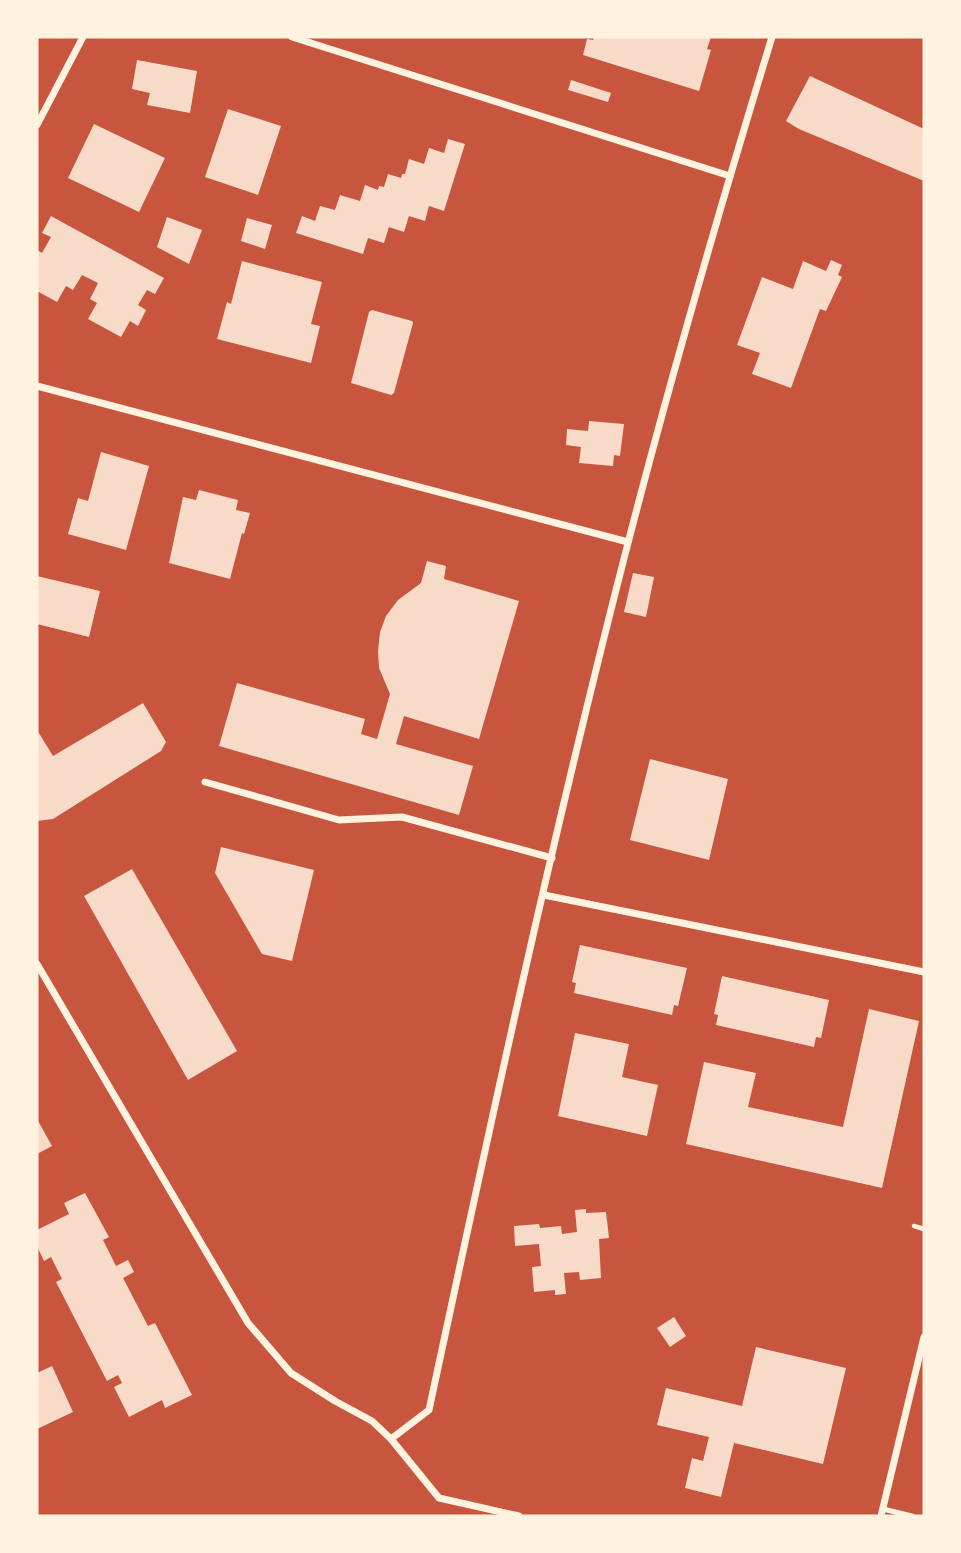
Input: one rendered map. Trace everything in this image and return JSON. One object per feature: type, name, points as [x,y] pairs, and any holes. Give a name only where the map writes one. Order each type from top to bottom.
[{"type":"street","points":[[37,125],[83,37]]},
{"type":"street","points":[[292,37],[730,176]]},
{"type":"street","points":[[391,1439],[429,1410],[552,858],[628,542],[730,176],[772,37]]},
{"type":"street","points":[[37,386],[628,542]]},
{"type":"street","points":[[205,782],[339,820],[402,817],[552,858]]},
{"type":"street","points":[[544,895],[924,972]]},
{"type":"street","points":[[37,964],[248,1323],[290,1373],[372,1421],[391,1439],[439,1498],[519,1516]]},
{"type":"street","points":[[882,1513],[924,1336]]},
{"type":"lane","points":[[882,1513],[912,1516]]},
{"type":"path","points":[[914,1226],[924,1228]]},
{"type":"building","points":[[594,37],[711,37],[707,49],[711,50],[699,91],[583,55],[587,39],[593,40]]},
{"type":"building","points":[[137,60],[197,71],[190,113],[147,105],[150,93],[132,89]]},
{"type":"building","points":[[810,76],[924,129],[924,181],[799,129],[786,121]]},
{"type":"building","points":[[571,80],[611,93],[608,102],[568,90]]},
{"type":"building","points":[[228,109],[281,126],[258,195],[205,177]]},
{"type":"building","points":[[94,124],[165,158],[139,212],[68,178]]},
{"type":"building","points":[[448,139],[465,144],[444,211],[429,206],[425,221],[409,216],[404,232],[389,227],[384,243],[368,238],[363,254],[296,233],[302,216],[315,221],[320,206],[335,210],[340,195],[360,201],[365,185],[378,190],[379,186],[384,187],[388,174],[401,178],[402,174],[405,174],[409,159],[424,164],[429,148],[444,153]]},
{"type":"building","points":[[51,216],[164,278],[155,294],[147,290],[138,305],[146,310],[138,326],[130,321],[121,337],[88,319],[97,303],[90,299],[98,283],[82,275],[73,290],[66,286],[57,302],[37,291],[37,250],[42,253],[51,237],[42,233]]},
{"type":"building","points":[[167,217],[202,230],[189,264],[157,247]]},
{"type":"building","points":[[247,218],[272,225],[265,249],[241,241]]},
{"type":"building","points":[[831,260],[842,265],[838,275],[842,277],[826,311],[820,309],[791,388],[752,374],[760,353],[737,345],[762,277],[793,289],[803,261],[826,271]]},
{"type":"building","points":[[242,261],[322,282],[311,324],[320,326],[311,363],[217,339],[227,302],[231,304]]},
{"type":"building","points":[[372,310],[413,323],[394,393],[391,395],[351,383],[369,312]]},
{"type":"building","points":[[589,421],[624,424],[620,456],[614,455],[613,466],[579,463],[581,447],[566,445],[567,429],[588,431]]},
{"type":"building","points":[[101,452],[149,466],[126,550],[68,534],[78,498],[88,501]]},
{"type":"building","points":[[199,490],[238,500],[236,510],[250,513],[230,579],[169,563],[183,497],[196,500]]},
{"type":"building","points":[[427,561],[446,566],[444,579],[519,601],[479,739],[404,716],[396,744],[473,766],[459,815],[219,746],[237,683],[365,719],[361,734],[377,739],[390,694],[379,668],[380,632],[386,616],[398,600],[421,583]]},
{"type":"building","points":[[633,573],[654,577],[646,617],[624,612]]},
{"type":"building","points":[[37,576],[100,591],[89,637],[37,624]]},
{"type":"building","points":[[143,703],[166,742],[161,751],[53,819],[37,821],[37,730],[53,756]]},
{"type":"building","points":[[650,759],[728,779],[709,860],[630,840]]},
{"type":"building","points":[[221,847],[314,870],[292,961],[262,954],[215,873]]},
{"type":"building","points":[[132,869],[237,1051],[188,1080],[84,896]]},
{"type":"building","points":[[580,945],[687,968],[678,1006],[674,1005],[672,1015],[574,993],[576,983],[572,982]]},
{"type":"building","points":[[722,976],[829,1000],[821,1038],[816,1037],[814,1047],[716,1025],[718,1015],[714,1014]]},
{"type":"building","points":[[869,1009],[919,1021],[882,1188],[686,1144],[704,1062],[756,1073],[748,1107],[843,1127]]},
{"type":"building","points":[[575,1033],[629,1044],[622,1077],[658,1085],[647,1136],[558,1116]]},
{"type":"building","points":[[37,1119],[52,1146],[37,1154]]},
{"type":"building","points":[[85,1193],[109,1237],[103,1240],[116,1266],[128,1260],[134,1272],[123,1278],[148,1326],[155,1323],[192,1395],[165,1408],[162,1400],[129,1417],[114,1387],[122,1383],[118,1375],[107,1381],[56,1282],[62,1279],[51,1257],[44,1261],[37,1246],[37,1230],[69,1214],[64,1203]]},
{"type":"building","points":[[586,1209],[586,1213],[606,1212],[609,1238],[599,1239],[601,1278],[580,1280],[579,1272],[564,1273],[566,1294],[555,1295],[555,1290],[534,1292],[532,1267],[541,1266],[539,1244],[515,1246],[514,1226],[561,1226],[562,1234],[577,1232],[575,1210]]},
{"type":"building","points":[[674,1317],[686,1336],[670,1347],[657,1328]]},
{"type":"building","points":[[756,1347],[846,1368],[823,1464],[734,1443],[721,1497],[685,1488],[692,1458],[703,1461],[709,1437],[657,1425],[666,1388],[742,1406]]},
{"type":"building","points":[[52,1366],[73,1412],[37,1429],[37,1373]]}]
